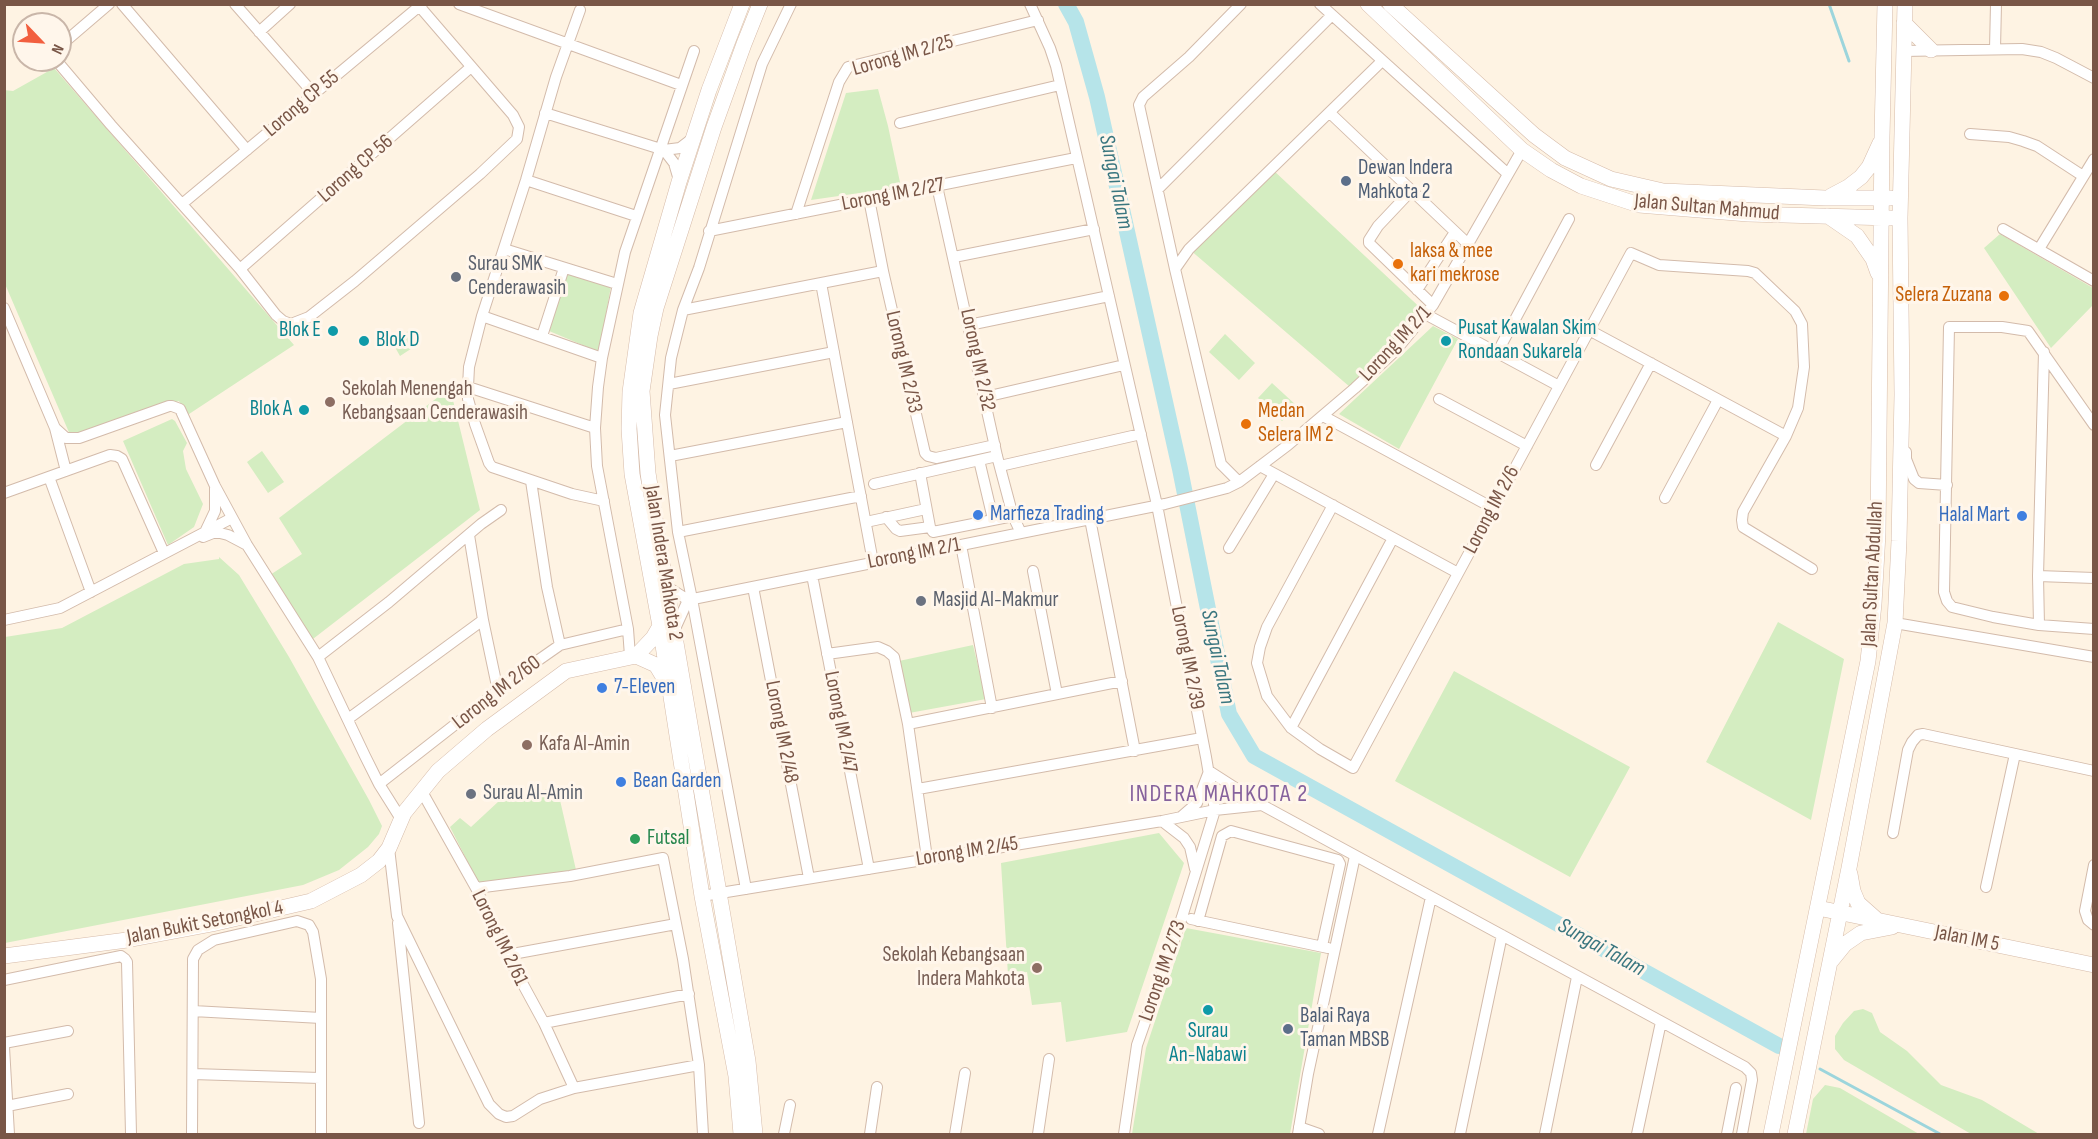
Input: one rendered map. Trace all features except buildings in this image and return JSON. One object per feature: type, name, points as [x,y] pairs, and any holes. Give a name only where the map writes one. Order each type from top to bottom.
[{"type":"main road","name":"Jalan Indera Mahkota 2","points":[[742,4],[709,90],[679,182],[641,313],[634,356],[629,429],[632,474],[667,628],[719,892],[748,1061],[743,1134]]},
{"type":"main road","name":"Jalan Indera Mahkota 2","points":[[743,1134],[736,1076],[702,896],[668,685],[666,586],[648,473],[642,391],[656,308],[714,127],[760,4]]},
{"type":"main road","name":"Jalan Sultan Mahmud","points":[[1368,4],[1522,150],[1551,170],[1581,186],[1639,205],[1748,214],[1900,218]]},
{"type":"main road","name":"Jalan Sultan Mahmud","points":[[1390,4],[1534,135],[1565,158],[1588,170],[1629,184],[1663,191],[1825,198],[1900,198]]},
{"type":"main road","name":"Jalan Sultan Abdullah","points":[[1771,1134],[1868,661],[1874,604],[1878,533],[1882,137],[1886,4]]},
{"type":"main road","name":"Jalan Sultan Abdullah","points":[[1795,1134],[1849,868],[1895,623],[1902,395],[1900,198],[1905,4]]},
{"type":"main road","points":[[1904,23],[1930,50]]},
{"type":"main road","points":[[1825,198],[1848,187],[1861,177],[1876,153],[1882,137]]},
{"type":"main road","points":[[1828,216],[1857,236],[1876,267],[1880,285]]},
{"type":"main road","points":[[632,474],[639,470],[648,473]]},
{"type":"main road","points":[[389,848],[401,819],[421,790],[438,771],[487,729],[566,671],[633,656],[667,628]]},
{"type":"main road","points":[[633,656],[656,665],[668,685]]},
{"type":"main road","name":"Jalan Bukit Setongkol 4","points":[[4,956],[127,940],[311,901],[361,875],[379,861],[389,848]]},
{"type":"main road","points":[[1849,868],[1853,891],[1858,903],[1874,918],[1882,922]]},
{"type":"main road","name":"Jalan IM 5","points":[[1818,908],[2094,965]]},
{"type":"main road","points":[[1829,966],[1836,953],[1861,933],[1898,926]]},
{"type":"main road","points":[[1796,1013],[1799,1024],[1805,1028],[1813,1026],[1819,1017]]},
{"type":"main road","points":[[1776,1109],[1791,1070],[1797,1069],[1801,1073],[1804,1090]]},
{"type":"street","points":[[72,36],[109,4]]},
{"type":"street","points":[[122,4],[247,150]]},
{"type":"street","points":[[236,4],[314,94]]},
{"type":"street","points":[[259,32],[290,4]]},
{"type":"street","points":[[459,4],[681,85]]},
{"type":"street","points":[[746,889],[678,532],[665,415],[671,358],[683,310],[762,64],[791,4]]},
{"type":"street","name":"Lorong IM 2/39","points":[[1030,4],[1050,48],[1060,85],[1141,434],[1161,505],[1215,810]]},
{"type":"street","points":[[1239,482],[1221,464],[1139,108],[1143,97],[1189,57],[1241,4]]},
{"type":"street","points":[[1320,4],[1381,62],[1508,174]]},
{"type":"street","points":[[1995,48],[1996,4]]},
{"type":"street","points":[[66,72],[283,321],[291,324],[309,317],[355,281],[513,144],[519,133],[517,122],[495,94],[417,7]]},
{"type":"street","name":"Lorong CP 55","points":[[182,204],[417,7]]},
{"type":"street","points":[[580,10],[545,113],[482,316],[469,367],[468,399],[489,463],[496,470],[572,494],[604,501]]},
{"type":"street","points":[[1158,189],[1332,15]]},
{"type":"street","name":"Lorong IM 2/25","points":[[796,214],[839,82],[848,67],[1038,21]]},
{"type":"street","points":[[1902,51],[2022,49],[2041,52],[2056,58],[2094,78]]},
{"type":"street","points":[[633,656],[597,466],[595,428],[602,358],[616,284],[636,216],[694,51]]},
{"type":"street","points":[[1175,269],[1189,249],[1381,62]]},
{"type":"street","name":"Lorong CP 56","points":[[240,269],[471,67]]},
{"type":"street","points":[[900,123],[1060,85]]},
{"type":"street","points":[[545,113],[661,149],[680,148],[695,137]]},
{"type":"street","points":[[1330,113],[1468,244]]},
{"type":"street","points":[[1970,134],[2009,137],[2037,146],[2083,176]]},
{"type":"street","points":[[661,149],[674,163],[679,182]]},
{"type":"street","name":"Lorong IM 2/1","points":[[690,599],[1161,505],[1217,492],[1239,482],[1323,416],[1396,350],[1426,315],[1522,150]]},
{"type":"street","name":"Lorong IM 2/27","points":[[709,231],[1076,158]]},
{"type":"street","points":[[2039,249],[2094,159]]},
{"type":"street","points":[[526,180],[636,216]]},
{"type":"street","name":"Lorong IM 2/32","points":[[937,186],[997,456],[1013,516],[1021,533]]},
{"type":"street","points":[[1411,191],[1378,226],[1369,243],[1433,305]]},
{"type":"street","name":"Lorong IM 2/33","points":[[869,199],[883,271],[925,453],[936,458],[997,456]]},
{"type":"street","points":[[1497,353],[1569,219]]},
{"type":"street","points":[[954,257],[1094,229]]},
{"type":"street","points":[[2003,229],[2094,281]]},
{"type":"street","points":[[1417,290],[1455,232]]},
{"type":"street","points":[[504,249],[616,284]]},
{"type":"street","name":"Lorong IM 2/6","points":[[1291,728],[1320,749],[1353,768],[1631,253],[1659,265],[1755,273],[1795,311],[1802,324],[1804,367],[1798,408],[1786,436]]},
{"type":"street","points":[[542,336],[564,268]]},
{"type":"street","points":[[683,310],[883,271]]},
{"type":"street","points":[[821,283],[873,562]]},
{"type":"street","points":[[969,325],[1109,296]]},
{"type":"street","points":[[4,308],[55,428],[66,471]]},
{"type":"street","points":[[1426,315],[1559,387]]},
{"type":"street","points":[[482,316],[602,358]]},
{"type":"street","points":[[2094,425],[2028,331],[2002,327],[1949,327],[1944,592],[1947,601],[1952,607],[2039,625],[2094,629]]},
{"type":"street","points":[[1589,330],[1786,436],[1743,512],[1743,527],[1812,569]]},
{"type":"street","points":[[669,384],[834,352]]},
{"type":"street","points":[[2039,625],[2038,576],[2044,352]]},
{"type":"street","points":[[1596,465],[1651,363]]},
{"type":"street","points":[[985,397],[1125,365]]},
{"type":"street","points":[[468,387],[595,428]]},
{"type":"street","points":[[1902,395],[1906,459],[1914,479],[1924,485],[1947,485]]},
{"type":"street","points":[[1439,399],[1527,446]]},
{"type":"street","points":[[1665,498],[1718,400]]},
{"type":"street","points":[[55,428],[66,438],[79,438],[169,406],[177,407],[184,416],[214,486],[318,657],[379,784],[401,819]]},
{"type":"street","points":[[1323,416],[1493,508]]},
{"type":"street","points":[[670,456],[847,422]]},
{"type":"street","points":[[874,484],[997,456],[1141,434]]},
{"type":"street","points":[[4,493],[110,455],[117,456],[122,459],[164,553]]},
{"type":"street","points":[[979,460],[993,519]]},
{"type":"street","points":[[1260,466],[1458,573]]},
{"type":"street","points":[[920,473],[930,527],[934,532],[1013,516]]},
{"type":"street","points":[[1229,548],[1274,474]]},
{"type":"street","points":[[49,477],[91,592]]},
{"type":"street","points":[[531,481],[547,587],[560,645]]},
{"type":"street","points":[[206,531],[214,511],[214,486]]},
{"type":"street","points":[[678,532],[861,496]]},
{"type":"street","points":[[1333,506],[1267,627],[1260,647],[1257,663],[1267,696],[1291,728],[1393,538]]},
{"type":"street","points":[[866,522],[926,509]]},
{"type":"street","points":[[318,657],[501,510]]},
{"type":"street","points":[[886,517],[900,531],[930,527]]},
{"type":"street","points":[[178,547],[232,518]]},
{"type":"street","points":[[1090,519],[1135,751]]},
{"type":"street","points":[[6,616],[53,611],[164,553],[213,533],[228,535],[248,545]]},
{"type":"street","points":[[469,535],[498,691]]},
{"type":"street","points":[[960,545],[992,708]]},
{"type":"street","points":[[1033,571],[1057,694]]},
{"type":"street","name":"Lorong IM 2/47","points":[[812,575],[869,868]]},
{"type":"street","points":[[2038,576],[2094,578]]},
{"type":"street","points":[[666,586],[690,599]]},
{"type":"street","name":"Lorong IM 2/48","points":[[753,586],[809,878]]},
{"type":"street","points":[[667,628],[690,599]]},
{"type":"street","points":[[348,719],[483,620]]},
{"type":"street","points":[[1895,623],[2094,657]]},
{"type":"street","name":"Lorong IM 2/60","points":[[379,784],[560,645],[628,629]]},
{"type":"street","points":[[827,654],[878,647],[894,657],[908,724],[927,858]]},
{"type":"street","points":[[908,724],[1122,681]]},
{"type":"street","points":[[1893,832],[1908,750],[1918,735],[1923,734],[2094,771]]},
{"type":"street","points":[[918,789],[1202,738]]},
{"type":"street","points":[[1986,887],[2014,754]]},
{"type":"street","points":[[1180,817],[1197,803],[1209,771],[1262,805],[1745,1067],[1751,1073],[1752,1080],[1742,1134]]},
{"type":"street","name":"Lorong IM 2/61","points":[[421,790],[476,888],[574,1088]]},
{"type":"street","name":"Lorong IM 2/45","points":[[702,896],[1162,821],[1215,810],[1262,805]]},
{"type":"street","name":"Lorong IM 2/73","points":[[1124,1134],[1137,1045],[1182,917],[1215,810]]},
{"type":"street","points":[[1162,821],[1179,833],[1190,847],[1196,872]]},
{"type":"street","points":[[1198,921],[1222,836],[1231,831],[1338,860],[1340,864],[1322,946]]},
{"type":"street","points":[[389,848],[419,1123]]},
{"type":"street","points":[[1319,1134],[1299,1131],[1308,1074],[1355,856]]},
{"type":"street","points":[[476,888],[570,876],[663,858],[689,994],[699,1065],[703,1134]]},
{"type":"street","points":[[2094,865],[2085,912],[2088,920],[2094,925]]},
{"type":"street","points":[[1378,1134],[1431,897]]},
{"type":"street","points":[[398,916],[489,1104],[499,1114],[506,1117],[513,1116],[540,1100],[574,1088],[699,1065]]},
{"type":"street","points":[[1182,917],[1335,949]]},
{"type":"street","points":[[192,1134],[193,959],[198,950],[214,940],[297,921],[309,925],[313,932],[322,996],[321,1134]]},
{"type":"street","points":[[507,955],[676,924]]},
{"type":"street","points":[[1460,1134],[1502,935]]},
{"type":"street","points":[[4,980],[121,956],[127,962],[130,1134]]},
{"type":"street","points":[[1545,1134],[1577,977]]},
{"type":"street","points":[[544,1023],[689,994]]},
{"type":"street","points":[[193,1011],[321,1017]]},
{"type":"street","points":[[1637,1134],[1661,1022]]},
{"type":"street","points":[[9,1134],[4,1045],[68,1031]]},
{"type":"street","points":[[1038,1134],[1048,1059]]},
{"type":"street","points":[[956,1134],[965,1073]]},
{"type":"street","points":[[193,1074],[320,1078]]},
{"type":"street","points":[[870,1134],[878,1087]]},
{"type":"street","points":[[1726,1134],[1736,1088]]},
{"type":"street","points":[[7,1106],[68,1094]]},
{"type":"street","points":[[784,1134],[790,1105]]},
{"type":"green space","points":[[47,72],[57,72],[294,345],[186,416],[179,401],[71,437],[5,284],[4,90],[13,91]]},
{"type":"green space","points":[[878,89],[901,187],[811,200],[846,93]]},
{"type":"green space","points":[[1272,169],[1428,315],[1350,387],[1189,249]]},
{"type":"green space","points":[[2000,234],[2093,288],[2093,305],[2051,348],[1984,248]]},
{"type":"green space","points":[[561,270],[611,286],[599,352],[542,328]]},
{"type":"green space","points":[[1433,326],[1458,339],[1399,449],[1339,414]]},
{"type":"green space","points":[[411,329],[420,343],[400,356],[392,342]]},
{"type":"green space","points":[[1225,334],[1255,363],[1239,380],[1209,352]]},
{"type":"green space","points":[[1272,383],[1297,406],[1282,421],[1258,398]]},
{"type":"green space","points":[[450,388],[480,510],[309,642],[270,575],[302,554],[279,518]]},
{"type":"green space","points":[[172,419],[187,443],[183,451],[186,469],[203,504],[194,527],[168,545],[123,441]]},
{"type":"green space","points":[[262,451],[284,482],[268,493],[247,462]]},
{"type":"green space","points":[[219,557],[239,575],[289,657],[369,800],[382,826],[379,834],[368,847],[339,870],[303,885],[5,943],[5,637],[62,628],[184,564],[219,559]]},
{"type":"green space","points":[[1778,622],[1844,659],[1811,820],[1706,762]]},
{"type":"green space","points":[[973,645],[986,699],[909,713],[899,661]]},
{"type":"green space","points":[[1454,671],[1630,767],[1570,877],[1395,781]]},
{"type":"green space","points":[[557,787],[576,870],[479,884],[450,827],[460,818],[471,827],[499,801]]},
{"type":"green space","name":"Sekolah Kebangsaan Indera Mahkota","points":[[1159,833],[1184,863],[1127,1032],[1066,1042],[1061,1002],[1032,1005],[1027,972],[1008,975],[1001,863]]},
{"type":"green space","points":[[1186,928],[1321,953],[1290,1134],[1132,1134],[1146,1048]]},
{"type":"green space","points":[[1863,1009],[1872,1013],[1880,1032],[1907,1051],[1941,1085],[1982,1100],[2039,1134],[1971,1134],[1844,1060],[1835,1049],[1835,1036],[1854,1011]]},
{"type":"green space","points":[[1825,1085],[1840,1088],[1919,1134],[1806,1134],[1813,1099]]},
{"type":"waterway","name":"Sungai Talam","points":[[1066,4],[1076,22],[1097,97],[1180,469],[1229,714],[1254,756],[1779,1046]]},
{"type":"waterway","points":[[1829,4],[1849,61]]},
{"type":"waterway","name":"Sungai Talam","points":[[1820,1069],[1940,1134]]},
{"type":"place","name":"Dewan Indera Mahkota 2","points":[[1346,181]]},
{"type":"place","name":"laksa & mee kari mekrose","points":[[1398,264]]},
{"type":"place","name":"Surau SMK Cenderawasih","points":[[456,277]]},
{"type":"place","name":"Selera Zuzana","points":[[2004,296]]},
{"type":"place","name":"Blok E","points":[[333,331]]},
{"type":"place","name":"Blok D","points":[[364,341]]},
{"type":"place","name":"Pusat Kawalan Skim Rondaan Sukarela","points":[[1446,341]]},
{"type":"place","name":"Sekolah Menengah Kebangsaan Cenderawasih","points":[[330,402]]},
{"type":"place","name":"Blok A","points":[[304,410]]},
{"type":"place","name":"Medan Selera IM 2","points":[[1246,424]]},
{"type":"place","name":"Marfieza Trading","points":[[978,515]]},
{"type":"place","name":"Halal Mart","points":[[2022,516]]},
{"type":"place","name":"Masjid Al-Makmur","points":[[921,601]]},
{"type":"place","name":"7-Eleven","points":[[602,688]]},
{"type":"place","name":"Kafa Al-Amin","points":[[527,745]]},
{"type":"place","name":"Bean Garden","points":[[621,782]]},
{"type":"place","name":"Surau Al-Amin","points":[[471,794]]},
{"type":"place","name":"Futsal","points":[[635,839]]},
{"type":"place","name":"Sekolah Kebangsaan Indera Mahkota","points":[[1037,968]]},
{"type":"place","name":"Surau An-Nabawi","points":[[1208,1010]]},
{"type":"place","name":"Balai Raya Taman MBSB","points":[[1288,1029]]},
{"type":"district","name":"INDERA MAHKOTA 2","points":[[1219,795]]}]
